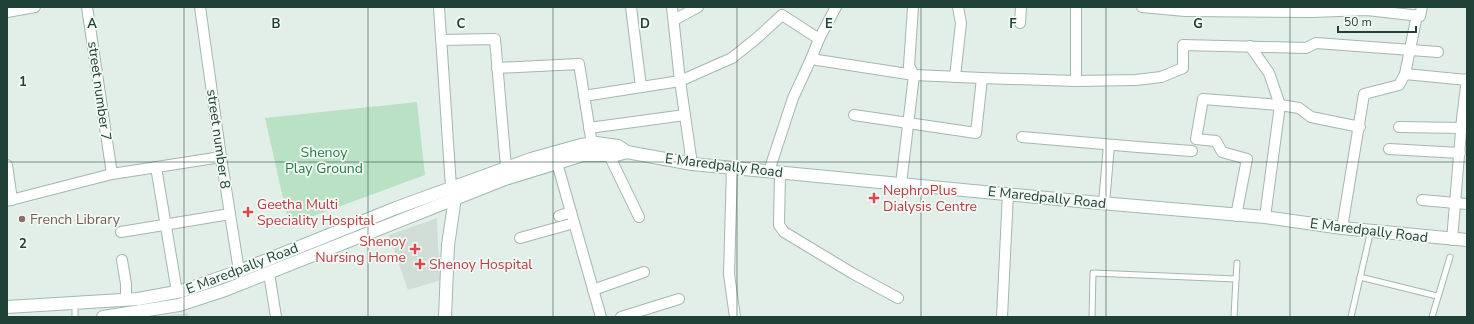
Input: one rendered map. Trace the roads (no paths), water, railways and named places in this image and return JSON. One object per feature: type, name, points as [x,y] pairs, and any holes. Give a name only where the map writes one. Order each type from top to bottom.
[{"type":"main road","name":"E Maredpally Road","points":[[7,307],[126,299],[177,292],[344,236],[453,193],[506,168],[531,159],[581,145],[592,144],[618,146],[627,152],[692,164],[1008,193],[1236,216],[1265,217],[1342,228],[1372,230],[1452,240],[1467,240]]},
{"type":"main road","name":"E Maredpally Road","points":[[453,193],[583,155],[616,155],[627,152]]},
{"type":"main road","points":[[445,317],[448,245],[453,193]]},
{"type":"main road","name":"E Maredpally Road","points":[[103,317],[179,305],[225,290],[269,273],[344,236]]},
{"type":"street","points":[[7,12],[35,7]]},
{"type":"street","name":"street number 7","points":[[87,7],[112,174]]},
{"type":"street","name":"street number 8","points":[[200,7],[239,271]]},
{"type":"street","points":[[439,7],[453,193]]},
{"type":"street","points":[[631,7],[641,87]]},
{"type":"street","points":[[672,7],[680,81],[692,164]]},
{"type":"street","points":[[674,20],[698,7]]},
{"type":"street","points":[[836,7],[819,39],[793,98],[775,172],[779,225],[784,232],[852,273],[898,298]]},
{"type":"street","points":[[901,184],[914,75],[909,66],[913,7]]},
{"type":"street","points":[[955,77],[961,23],[958,7]]},
{"type":"street","points":[[1020,23],[1022,7]]},
{"type":"street","points":[[1076,7],[1076,81]]},
{"type":"street","points":[[1142,7],[1185,11],[1280,9],[1419,11],[1405,74],[1399,85],[1364,94],[1360,127],[1342,228]]},
{"type":"street","points":[[584,96],[680,81],[732,58],[757,38],[784,11],[819,39]]},
{"type":"street","points":[[441,40],[495,39],[506,168]]},
{"type":"street","points":[[811,60],[914,75],[1076,81],[1136,80],[1161,77],[1183,68],[1183,45],[1306,48],[1316,43],[1438,52]]},
{"type":"street","points":[[1250,46],[1269,74],[1280,105],[1265,217]]},
{"type":"street","points":[[497,68],[579,64],[592,144]]},
{"type":"street","points":[[1405,74],[1467,80],[1466,103],[1461,128],[1460,153],[1462,177],[1455,203],[1452,240]]},
{"type":"street","points":[[854,115],[976,133],[982,78]]},
{"type":"street","points":[[1236,216],[1247,159],[1222,152],[1216,141],[1196,139],[1204,99],[1299,108],[1311,117],[1360,127]]},
{"type":"street","points":[[589,128],[685,115]]},
{"type":"street","points":[[1399,127],[1461,128]]},
{"type":"street","points":[[1022,137],[1109,145],[1192,150]]},
{"type":"street","points":[[1104,203],[1109,145]]},
{"type":"street","points":[[1388,149],[1460,153]]},
{"type":"street","points":[[609,155],[639,217]]},
{"type":"street","points":[[7,165],[10,201],[112,174],[221,157]]},
{"type":"street","points":[[557,163],[567,218],[593,290],[601,317]]},
{"type":"street","points":[[156,167],[177,292]]},
{"type":"street","points":[[732,168],[729,274],[735,317]]},
{"type":"street","points":[[1002,317],[1008,193]]},
{"type":"street","points":[[1422,200],[1467,204]]},
{"type":"street","points":[[121,232],[230,214]]},
{"type":"street","points":[[520,238],[567,218]]},
{"type":"street","points":[[122,260],[126,284],[126,299]]},
{"type":"street","points":[[593,290],[644,272]]},
{"type":"street","points":[[269,273],[276,317]]},
{"type":"street","points":[[621,317],[679,299]]},
{"type":"lane","points":[[1351,317],[1372,230]]},
{"type":"lane","points":[[1432,317],[1450,258]]},
{"type":"lane","points":[[1234,317],[1237,263]]},
{"type":"lane","points":[[1092,317],[1093,273],[1236,279]]},
{"type":"lane","points":[[1360,277],[1438,296]]},
{"type":"lane","points":[[75,303],[75,317]]},
{"type":"place","name":"NephroPlus Dialysis Centre","points":[[874,198]]},
{"type":"place","name":"Geetha Multi Speciality Hospital","points":[[248,212]]},
{"type":"place","name":"French Library","points":[[22,219]]},
{"type":"place","name":"Shenoy Nursing Home","points":[[415,249]]},
{"type":"place","name":"Shenoy Hospital","points":[[420,264]]},
{"type":"park label","name":"Shenoy Play Ground","points":[[324,160]]}]
